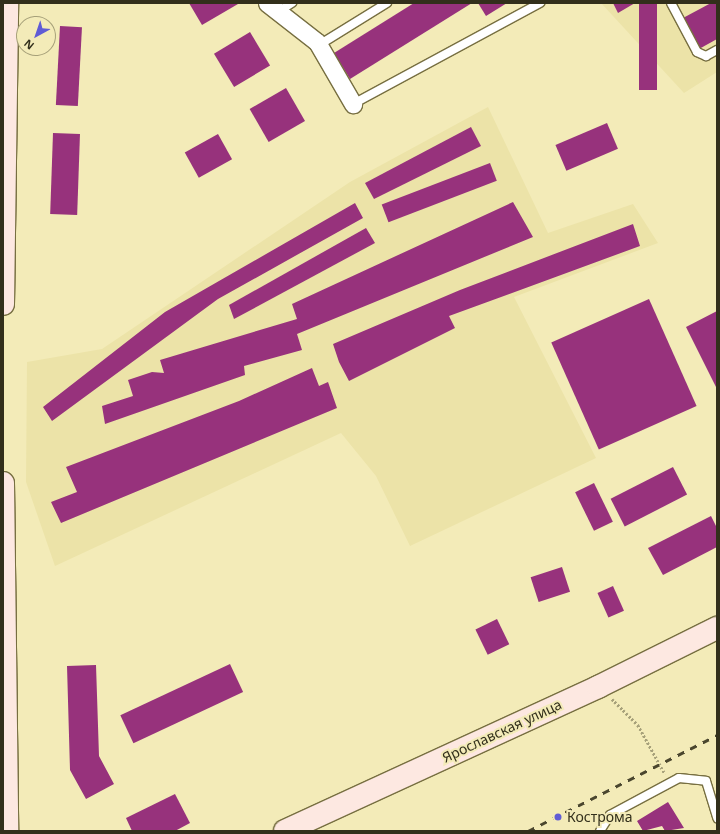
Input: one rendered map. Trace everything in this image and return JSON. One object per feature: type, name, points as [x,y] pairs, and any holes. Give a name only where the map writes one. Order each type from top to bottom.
[{"type":"main road","points":[[3,304],[7,3]]},
{"type":"main road","points":[[3,483],[4,726],[7,831]]},
{"type":"main road","name":"Ярославская улица","points":[[285,831],[308,826],[598,687],[717,628]]},
{"type":"street","points":[[272,8],[319,45],[353,104]]},
{"type":"lane","points":[[272,8],[292,3]]},
{"type":"lane","points":[[319,45],[387,3]]},
{"type":"lane","points":[[353,104],[540,3]]},
{"type":"lane","points":[[671,3],[697,52],[706,56],[717,50]]},
{"type":"lane","points":[[600,831],[610,815],[679,778],[706,781],[717,818]]},
{"type":"path","points":[[598,687],[638,725],[665,774],[672,772]]},
{"type":"shaded area","points":[[601,3],[717,3],[717,72],[684,93]]},
{"type":"shaded area","points":[[488,107],[548,233],[633,204],[658,243],[514,297],[596,458],[410,546],[376,476],[341,433],[55,566],[26,482],[27,362],[102,349],[350,182]]},
{"type":"building","points":[[189,3],[237,3],[238,4],[202,25]]},
{"type":"building","points":[[414,3],[472,3],[350,79],[334,53]]},
{"type":"building","points":[[478,3],[507,3],[486,16]]},
{"type":"building","points":[[613,3],[635,3],[618,13]]},
{"type":"building","points":[[639,3],[657,3],[657,90],[639,90]]},
{"type":"building","points":[[711,3],[717,3],[717,39],[699,49],[683,18]]},
{"type":"building","points":[[60,26],[82,27],[78,106],[56,105]]},
{"type":"building","points":[[250,32],[270,65],[234,87],[214,54]]},
{"type":"building","points":[[286,88],[305,121],[269,142],[250,109]]},
{"type":"building","points":[[607,123],[618,149],[566,171],[555,145]]},
{"type":"building","points":[[471,127],[481,146],[374,199],[365,183]]},
{"type":"building","points":[[53,133],[80,134],[77,215],[50,214]]},
{"type":"building","points":[[218,134],[232,159],[199,178],[185,152]]},
{"type":"building","points":[[490,163],[497,181],[389,222],[382,205]]},
{"type":"building","points":[[513,202],[533,237],[297,334],[302,350],[244,366],[245,375],[105,424],[102,406],[133,396],[128,380],[152,372],[164,373],[160,360],[297,319],[292,304]]},
{"type":"building","points":[[355,203],[363,218],[218,299],[52,421],[43,407],[165,312]]},
{"type":"building","points":[[633,224],[640,246],[449,316],[455,328],[349,381],[339,362],[333,344],[460,290]]},
{"type":"building","points":[[366,228],[375,243],[234,319],[229,305]]},
{"type":"building","points":[[649,299],[697,406],[599,449],[551,343]]},
{"type":"building","points":[[717,311],[717,389],[686,327]]},
{"type":"building","points":[[312,368],[319,386],[328,382],[337,408],[61,523],[51,502],[77,492],[66,467],[239,401]]},
{"type":"building","points":[[673,467],[687,495],[625,526],[611,499]]},
{"type":"building","points":[[594,483],[613,522],[594,531],[575,492]]},
{"type":"building","points":[[711,516],[717,528],[717,547],[663,575],[648,548]]},
{"type":"building","points":[[562,567],[570,592],[539,602],[531,577]]},
{"type":"building","points":[[613,586],[624,611],[608,618],[597,593]]},
{"type":"building","points":[[497,619],[509,644],[488,655],[475,630]]},
{"type":"building","points":[[230,664],[243,692],[133,743],[120,715]]},
{"type":"building","points":[[96,665],[99,756],[114,784],[86,799],[70,770],[67,666]]},
{"type":"building","points":[[175,794],[190,823],[175,831],[132,831],[126,818]]},
{"type":"building","points":[[668,802],[684,828],[665,831],[662,826],[643,831],[637,821]]},
{"type":"railway","points":[[528,831],[717,735]]},
{"type":"place","name":"Кострома","points":[[558,817]]}]
